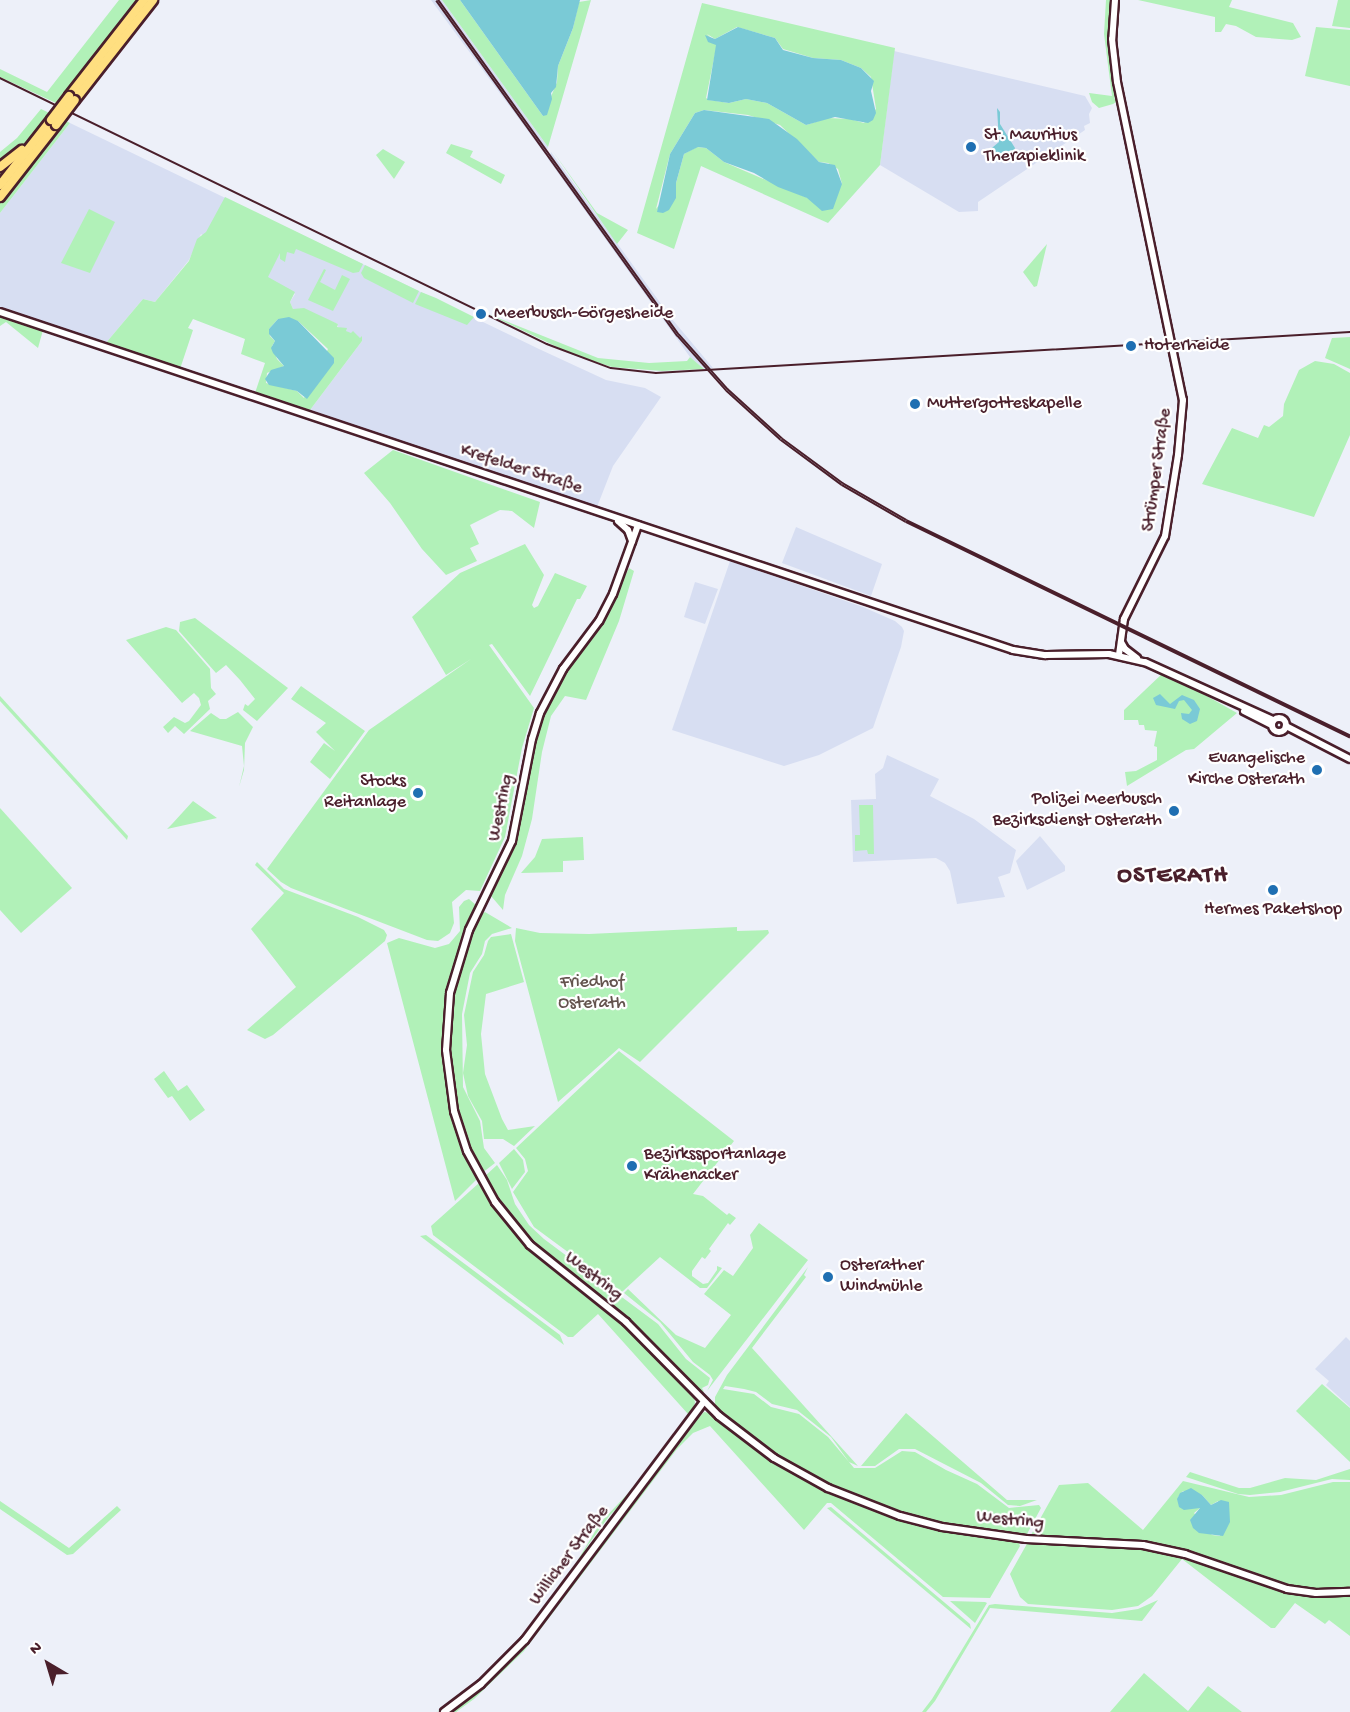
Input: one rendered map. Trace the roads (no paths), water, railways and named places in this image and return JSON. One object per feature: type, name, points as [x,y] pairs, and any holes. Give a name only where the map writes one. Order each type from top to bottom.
[{"type":"highway","points":[[72,98],[144,0]]},
{"type":"highway","points":[[0,185],[153,0]]},
{"type":"highway","points":[[0,166],[19,154],[52,123]]},
{"type":"highway","points":[[0,197],[52,123]]},
{"type":"main road","name":"Strümper Straße","points":[[1115,0],[1112,39],[1122,104],[1183,400],[1177,463],[1165,536],[1124,619],[1119,655]]},
{"type":"main road","name":"Krefelder Straße","points":[[0,312],[1013,650],[1034,655],[1119,655],[1145,662]]},
{"type":"main road","points":[[611,516],[626,528],[632,542]]},
{"type":"main road","name":"Westring","points":[[638,525],[614,594],[599,621],[563,669],[540,713],[532,739],[513,841],[469,930],[454,975],[446,1030],[447,1070],[454,1111],[467,1151],[487,1189],[508,1221],[546,1260],[626,1322],[704,1402],[752,1442],[797,1472],[864,1503],[900,1516],[942,1527],[1005,1537],[1143,1545],[1196,1557],[1287,1589],[1316,1593],[1350,1592]]},
{"type":"main road","points":[[1120,639],[1128,653],[1272,723],[1275,731],[1284,728],[1350,759]]},
{"type":"main road","points":[[1272,723],[1282,719],[1284,728]]},
{"type":"main road","name":"Willicher Straße","points":[[444,1712],[481,1684],[525,1640],[704,1402]]},
{"type":"water","points":[[460,0],[580,0],[573,28],[558,66],[556,87],[551,93],[552,99],[547,115],[543,116]]},
{"type":"water","points":[[738,27],[775,38],[783,50],[813,58],[841,60],[861,68],[874,81],[871,91],[876,113],[873,120],[868,123],[835,117],[806,125],[767,103],[746,99],[729,103],[707,100],[716,45],[708,42],[705,35],[715,39]]},
{"type":"water","points":[[997,108],[1000,112],[1000,124],[1015,148],[1012,157],[1001,162],[992,160],[987,152],[999,142]]},
{"type":"water","points":[[704,110],[769,119],[797,139],[819,162],[835,165],[842,184],[833,209],[822,211],[807,198],[778,187],[754,173],[724,162],[706,148],[698,147],[684,154],[676,183],[676,198],[669,210],[663,213],[657,212],[670,154],[695,113]]},
{"type":"water","points":[[289,317],[298,321],[334,358],[334,363],[307,399],[297,391],[269,385],[265,379],[271,370],[284,366],[273,353],[271,348],[275,341],[269,334],[269,329],[278,319]]},
{"type":"water","points":[[1160,694],[1170,704],[1182,695],[1194,700],[1200,709],[1197,721],[1190,724],[1182,719],[1181,713],[1189,714],[1192,710],[1184,700],[1179,701],[1175,709],[1156,705],[1153,698]]},
{"type":"water","points":[[1191,1488],[1211,1505],[1221,1500],[1229,1502],[1230,1522],[1223,1536],[1199,1533],[1193,1528],[1190,1520],[1200,1508],[1184,1510],[1179,1507],[1177,1499],[1180,1493]]},
{"type":"tram line","points":[[0,78],[547,344],[611,368],[656,373],[1350,332]]},
{"type":"railway","points":[[437,0],[678,335],[727,390],[781,439],[842,484],[906,521],[1350,737]]},
{"type":"place","name":"St. Mauritius Therapieklinik","points":[[971,147]]},
{"type":"place","name":"Meerbusch-Görgesheide","points":[[481,314]]},
{"type":"place","name":"Hoterheide","points":[[1131,346]]},
{"type":"place","name":"Muttergotteskapelle","points":[[915,404]]},
{"type":"place","name":"Evangelische Kirche Osterath","points":[[1317,770]]},
{"type":"place","name":"Stocks Reitanlage","points":[[418,793]]},
{"type":"place","name":"Polizei Meerbusch Bezirksdienst Osterath","points":[[1174,811]]},
{"type":"place","name":"Hermes Paketshop","points":[[1273,890]]},
{"type":"place","name":"Bezirkssportanlage Krähenacker","points":[[632,1166]]},
{"type":"place","name":"Osterather Windmühle","points":[[828,1277]]},
{"type":"district","name":"OSTERATH","points":[[1173,877]]},
{"type":"park label","name":"Friedhof Osterath","points":[[592,994]]}]
